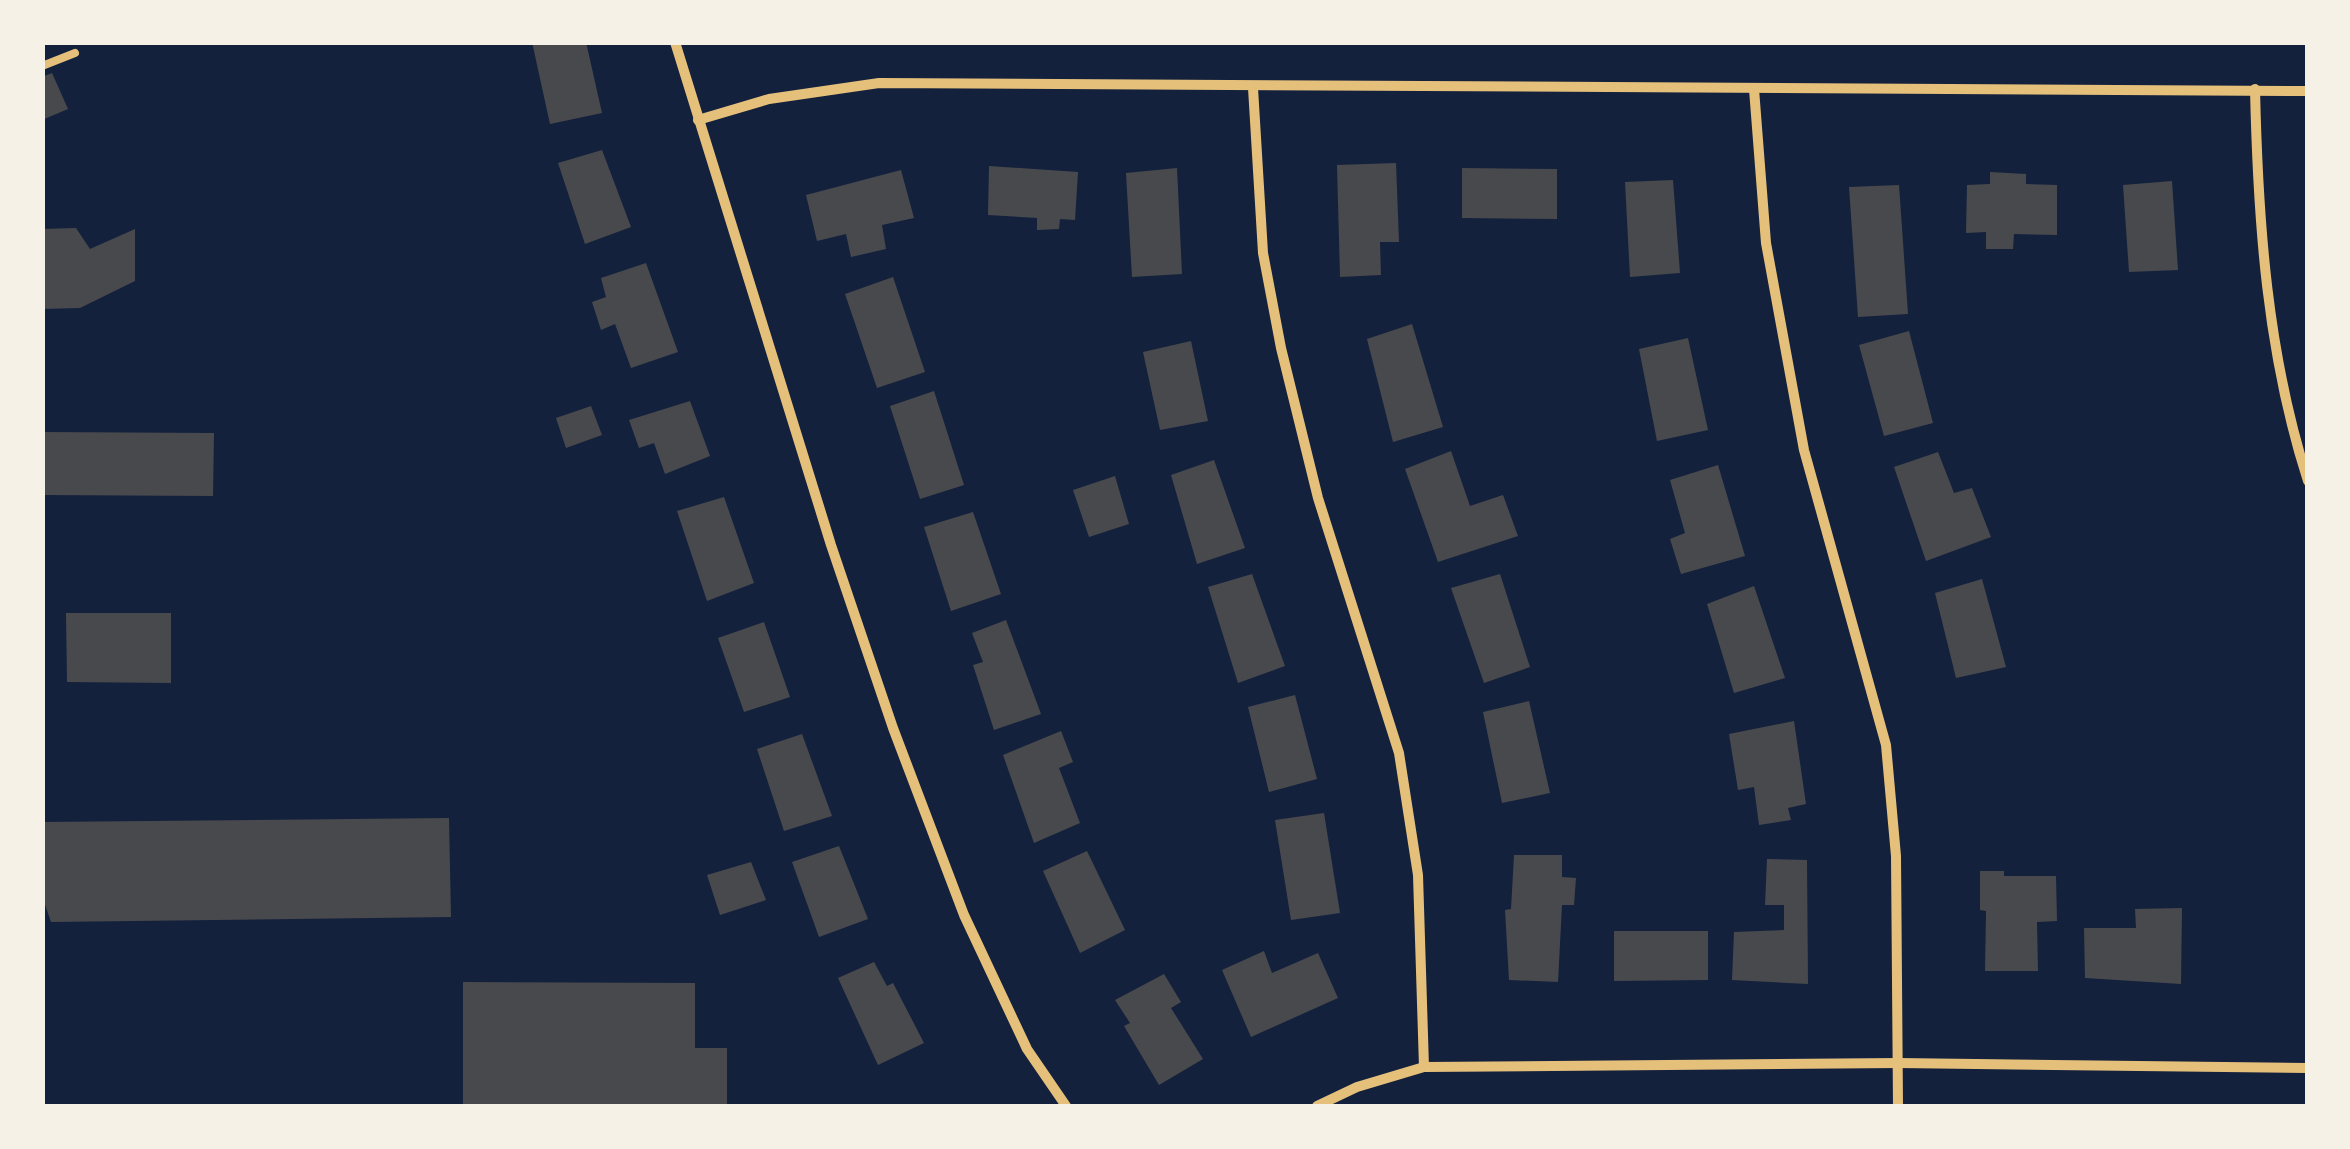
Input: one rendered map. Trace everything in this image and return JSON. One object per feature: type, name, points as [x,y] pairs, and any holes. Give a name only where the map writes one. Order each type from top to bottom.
[{"type":"street","points":[[675,42],[831,545],[906,762],[964,915],[1027,1050],[1066,1106]]},
{"type":"street","points":[[698,120],[769,99],[879,82],[1253,88],[2308,91]]},
{"type":"street","points":[[1253,88],[1264,253],[1281,348],[1318,498],[1399,753],[1418,876],[1424,1068]]},
{"type":"street","points":[[1754,89],[1766,243],[1804,450],[1886,745],[1896,856],[1898,1106]]},
{"type":"street","points":[[2255,89],[2268,300],[2296,444],[2308,481]]},
{"type":"street","points":[[1317,1106],[1357,1087],[1424,1068],[1898,1063],[2308,1068]]},
{"type":"lane","points":[[42,66],[75,54]]},
{"type":"building","points":[[532,42],[586,42],[602,113],[550,124]]},
{"type":"building","points":[[52,73],[68,109],[42,120],[42,77]]},
{"type":"building","points":[[602,150],[631,227],[585,244],[558,163]]},
{"type":"building","points":[[1396,163],[1399,242],[1380,242],[1381,275],[1340,277],[1337,165]]},
{"type":"building","points":[[989,166],[1078,172],[1075,220],[1060,219],[1059,229],[1037,230],[1037,218],[988,215]]},
{"type":"building","points":[[1177,168],[1182,274],[1132,277],[1126,173]]},
{"type":"building","points":[[1462,168],[1557,169],[1557,219],[1462,218]]},
{"type":"building","points":[[901,170],[914,218],[882,225],[886,249],[851,257],[846,234],[817,241],[806,195]]},
{"type":"building","points":[[1990,172],[2026,174],[2026,184],[2057,185],[2057,235],[2014,234],[2013,249],[1986,249],[1986,232],[1966,233],[1967,185],[1990,184]]},
{"type":"building","points":[[1673,180],[1680,273],[1630,277],[1625,182]]},
{"type":"building","points":[[2172,181],[2178,270],[2129,272],[2123,185]]},
{"type":"building","points":[[1899,185],[1908,314],[1858,317],[1849,187]]},
{"type":"building","points":[[76,228],[90,249],[135,229],[135,281],[80,308],[42,309],[42,229]]},
{"type":"building","points":[[646,263],[678,352],[631,368],[615,324],[601,330],[592,302],[606,297],[601,278]]},
{"type":"building","points":[[893,277],[925,372],[877,388],[845,294]]},
{"type":"building","points":[[1412,324],[1443,427],[1393,442],[1367,339]]},
{"type":"building","points":[[1909,331],[1933,423],[1884,436],[1859,345]]},
{"type":"building","points":[[1688,338],[1708,430],[1657,441],[1639,349]]},
{"type":"building","points":[[1191,341],[1208,421],[1160,430],[1143,352]]},
{"type":"building","points":[[934,391],[964,485],[920,499],[890,406]]},
{"type":"building","points":[[690,401],[710,456],[665,474],[654,443],[639,448],[629,420]]},
{"type":"building","points":[[591,406],[602,435],[566,448],[556,418]]},
{"type":"building","points":[[42,432],[214,433],[213,496],[42,495]]},
{"type":"building","points":[[1451,451],[1470,506],[1503,495],[1518,536],[1438,562],[1405,469]]},
{"type":"building","points":[[1938,452],[1954,493],[1972,488],[1991,537],[1926,561],[1894,467]]},
{"type":"building","points":[[1214,460],[1245,548],[1197,564],[1171,475]]},
{"type":"building","points":[[1718,465],[1745,556],[1681,574],[1670,539],[1685,533],[1670,480]]},
{"type":"building","points":[[1115,476],[1129,524],[1089,537],[1073,490]]},
{"type":"building","points":[[724,497],[754,583],[707,601],[677,511]]},
{"type":"building","points":[[973,512],[1001,594],[951,611],[924,527]]},
{"type":"building","points":[[1252,574],[1285,666],[1238,683],[1208,587]]},
{"type":"building","points":[[1500,574],[1530,667],[1484,683],[1451,588]]},
{"type":"building","points":[[1982,579],[2006,667],[1956,678],[1935,593]]},
{"type":"building","points":[[1754,586],[1785,678],[1734,693],[1707,604]]},
{"type":"building","points":[[66,613],[171,613],[171,683],[67,682]]},
{"type":"building","points":[[1006,620],[1041,714],[994,730],[973,665],[983,662],[972,633]]},
{"type":"building","points":[[764,622],[790,697],[744,712],[718,638]]},
{"type":"building","points":[[1295,695],[1317,779],[1269,792],[1248,707]]},
{"type":"building","points":[[1529,701],[1550,793],[1502,803],[1483,712]]},
{"type":"building","points":[[1794,721],[1806,804],[1788,808],[1791,820],[1759,825],[1754,787],[1738,790],[1729,734]]},
{"type":"building","points":[[1061,731],[1073,762],[1059,768],[1080,823],[1034,843],[1003,755]]},
{"type":"building","points":[[802,734],[832,816],[784,831],[757,749]]},
{"type":"building","points":[[1324,813],[1340,913],[1291,920],[1275,820]]},
{"type":"building","points":[[449,818],[451,917],[51,922],[42,896],[42,822]]},
{"type":"building","points":[[839,846],[868,919],[819,937],[792,862]]},
{"type":"building","points":[[1087,851],[1125,930],[1080,953],[1043,871]]},
{"type":"building","points":[[1514,855],[1562,855],[1562,877],[1576,878],[1574,905],[1562,905],[1558,982],[1509,980],[1505,910],[1511,909]]},
{"type":"building","points":[[1767,859],[1807,860],[1808,984],[1732,980],[1734,932],[1784,930],[1784,905],[1765,905]]},
{"type":"building","points":[[751,862],[766,900],[720,915],[707,875]]},
{"type":"building","points":[[1980,871],[2004,871],[2004,876],[2056,876],[2057,921],[2037,922],[2038,971],[1985,971],[1986,911],[1980,910]]},
{"type":"building","points":[[2182,908],[2181,984],[2085,978],[2084,928],[2136,928],[2135,909]]},
{"type":"building","points":[[1614,931],[1708,931],[1708,980],[1614,981]]},
{"type":"building","points":[[1264,951],[1272,973],[1318,953],[1338,998],[1251,1037],[1222,970]]},
{"type":"building","points":[[874,962],[887,986],[893,983],[924,1043],[878,1065],[838,978]]},
{"type":"building","points":[[1164,974],[1181,1002],[1171,1008],[1203,1059],[1159,1085],[1124,1026],[1130,1023],[1115,1000]]},
{"type":"building","points":[[463,982],[695,983],[695,1048],[727,1048],[727,1106],[463,1106]]}]
